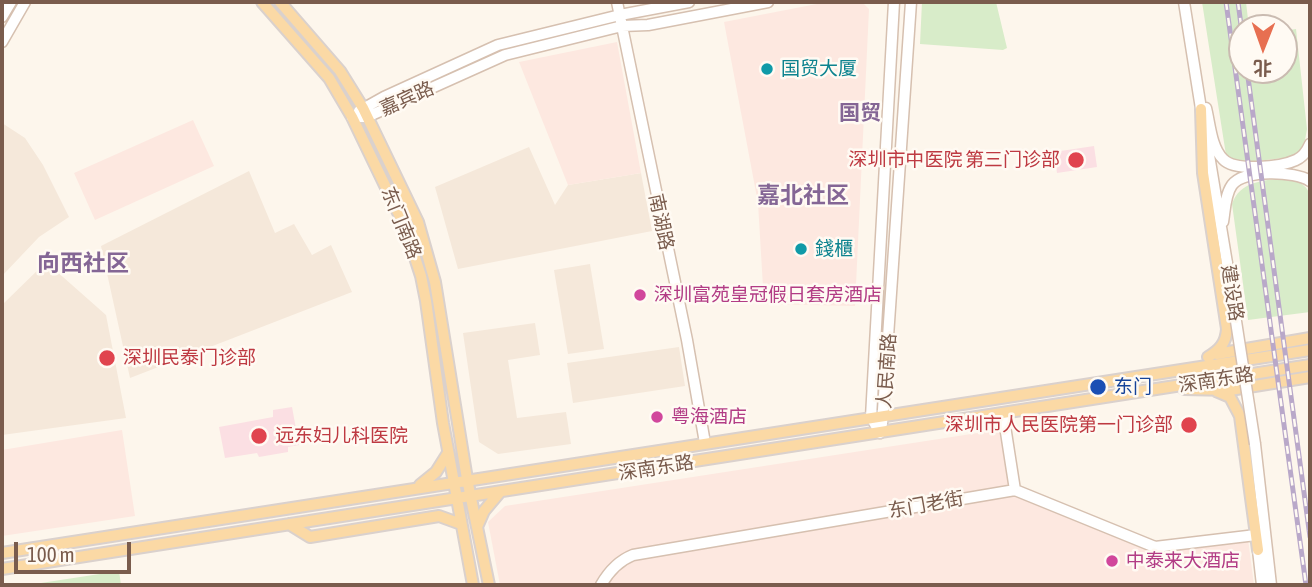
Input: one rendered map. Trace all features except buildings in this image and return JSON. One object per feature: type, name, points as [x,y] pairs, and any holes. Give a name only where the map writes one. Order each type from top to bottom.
[{"type":"main road","points":[[2,17],[11,2]]},
{"type":"main road","points":[[2,42],[26,2]]},
{"type":"main road","name":"东门南路","points":[[262,2],[329,78],[352,117],[394,201],[414,251],[426,301],[448,453],[473,585]]},
{"type":"main road","name":"东门南路","points":[[280,2],[340,71],[365,113],[406,194],[427,249],[470,496],[489,585]]},
{"type":"main road","name":"南湖路","points":[[617,2],[687,340],[705,443]]},
{"type":"main road","name":"嘉宾路","points":[[365,113],[498,45],[620,15],[689,2]]},
{"type":"main road","name":"嘉宾路","points":[[352,117],[505,55],[622,26],[648,25],[768,2]]},
{"type":"main road","name":"人民南路","points":[[880,433],[871,417],[894,2]]},
{"type":"main road","name":"人民南路","points":[[880,433],[885,415],[911,2]]},
{"type":"main road","name":"建设路","points":[[1184,2],[1255,444],[1269,585]]},
{"type":"main road","points":[[1196,81],[1214,143],[1227,163],[1242,168],[1294,162],[1305,154],[1310,144]]},
{"type":"main road","points":[[1201,109],[1203,173],[1227,328],[1222,347],[1208,357]]},
{"type":"main road","points":[[1222,235],[1227,195],[1234,183],[1241,178],[1290,173],[1310,181]]},
{"type":"main road","points":[[1170,371],[1228,351],[1310,338]]},
{"type":"main road","name":"深南东路","points":[[2,553],[496,474],[1310,350]]},
{"type":"main road","name":"深南东路","points":[[2,569],[1310,365]]},
{"type":"main road","points":[[1167,388],[1216,391],[1310,377]]},
{"type":"main road","points":[[1216,391],[1230,397],[1240,416],[1258,550]]},
{"type":"main road","points":[[1003,413],[1015,489],[1154,547],[1256,535]]},
{"type":"main road","points":[[463,451],[473,467],[486,474],[496,474]]},
{"type":"main road","points":[[411,488],[431,477],[448,453]]},
{"type":"main road","name":"东门老街","points":[[601,585],[611,570],[633,555],[1015,489]]},
{"type":"main road","points":[[477,527],[484,511],[500,492]]},
{"type":"main road","points":[[289,524],[310,537],[439,516],[461,524]]},
{"type":"main road","name":"建设路","points":[[1258,550],[1269,585]]},
{"type":"shaded area","points":[[827,2],[862,2],[869,9],[855,306],[764,304],[758,203],[724,22]]},
{"type":"shaded area","points":[[617,42],[641,173],[568,185],[519,62]]},
{"type":"shaded area","points":[[193,120],[214,166],[95,220],[74,173]]},
{"type":"shaded area","points":[[2,123],[25,138],[43,165],[69,217],[39,237],[2,276]]},
{"type":"shaded area","name":"深圳市中医院 第三门诊部","points":[[1094,146],[1097,167],[1057,173],[1054,152]]},
{"type":"shaded area","points":[[529,147],[555,205],[568,185],[641,173],[652,231],[458,269],[435,187]]},
{"type":"shaded area","points":[[249,171],[275,233],[294,224],[312,255],[331,245],[352,292],[130,378],[101,246]]},
{"type":"shaded area","points":[[46,262],[106,315],[126,418],[2,435],[2,305]]},
{"type":"shaded area","points":[[590,264],[604,349],[568,354],[554,270]]},
{"type":"shaded area","points":[[535,323],[540,355],[508,360],[517,418],[566,412],[571,444],[498,454],[479,442],[463,333]]},
{"type":"shaded area","points":[[679,347],[685,386],[573,403],[567,363]]},
{"type":"shaded area","name":"远东妇儿科医院","points":[[292,407],[299,445],[288,447],[288,452],[259,457],[257,453],[225,458],[219,427],[273,417],[273,410]]},
{"type":"shaded area","points":[[1010,428],[1020,488],[1156,542],[1247,531],[1254,585],[500,585],[488,522],[505,506]]},
{"type":"shaded area","points":[[122,430],[135,516],[2,536],[2,450]]},
{"type":"green space","points":[[922,2],[996,2],[1007,48],[1003,50],[920,44]]},
{"type":"green space","points":[[1202,2],[1246,2],[1247,14],[1228,14],[1228,84],[1298,84],[1298,47],[1307,129],[1300,151],[1293,157],[1238,163],[1226,155]]},
{"type":"green space","points":[[1284,178],[1300,183],[1310,195],[1310,312],[1248,320],[1232,204],[1246,186]]},
{"type":"green space","points":[[119,571],[121,585],[28,585]]},
{"type":"railway","points":[[1226,2],[1306,585]]},
{"type":"railway","points":[[1238,2],[1240,14]]},
{"type":"railway","points":[[1249,84],[1310,537]]},
{"type":"place","name":"国贸大厦","points":[[767,69]]},
{"type":"place","name":"深圳市中医院 第三门诊部","points":[[1076,160]]},
{"type":"place","name":"錢櫃","points":[[801,249]]},
{"type":"place","name":"深圳富苑皇冠假日套房酒店","points":[[640,295]]},
{"type":"place","name":"深圳民泰门诊部","points":[[107,358]]},
{"type":"place","name":"东门","points":[[1098,387]]},
{"type":"place","name":"粤海酒店","points":[[657,417]]},
{"type":"place","name":"深圳市人民医院第一门诊部","points":[[1189,425]]},
{"type":"place","name":"远东妇儿科医院","points":[[259,436]]},
{"type":"place","name":"中泰来大酒店","points":[[1112,561]]},
{"type":"district","name":"国贸","points":[[860,113]]},
{"type":"district","name":"嘉北社区","points":[[803,196]]},
{"type":"district","name":"向西社区","points":[[83,264]]}]
